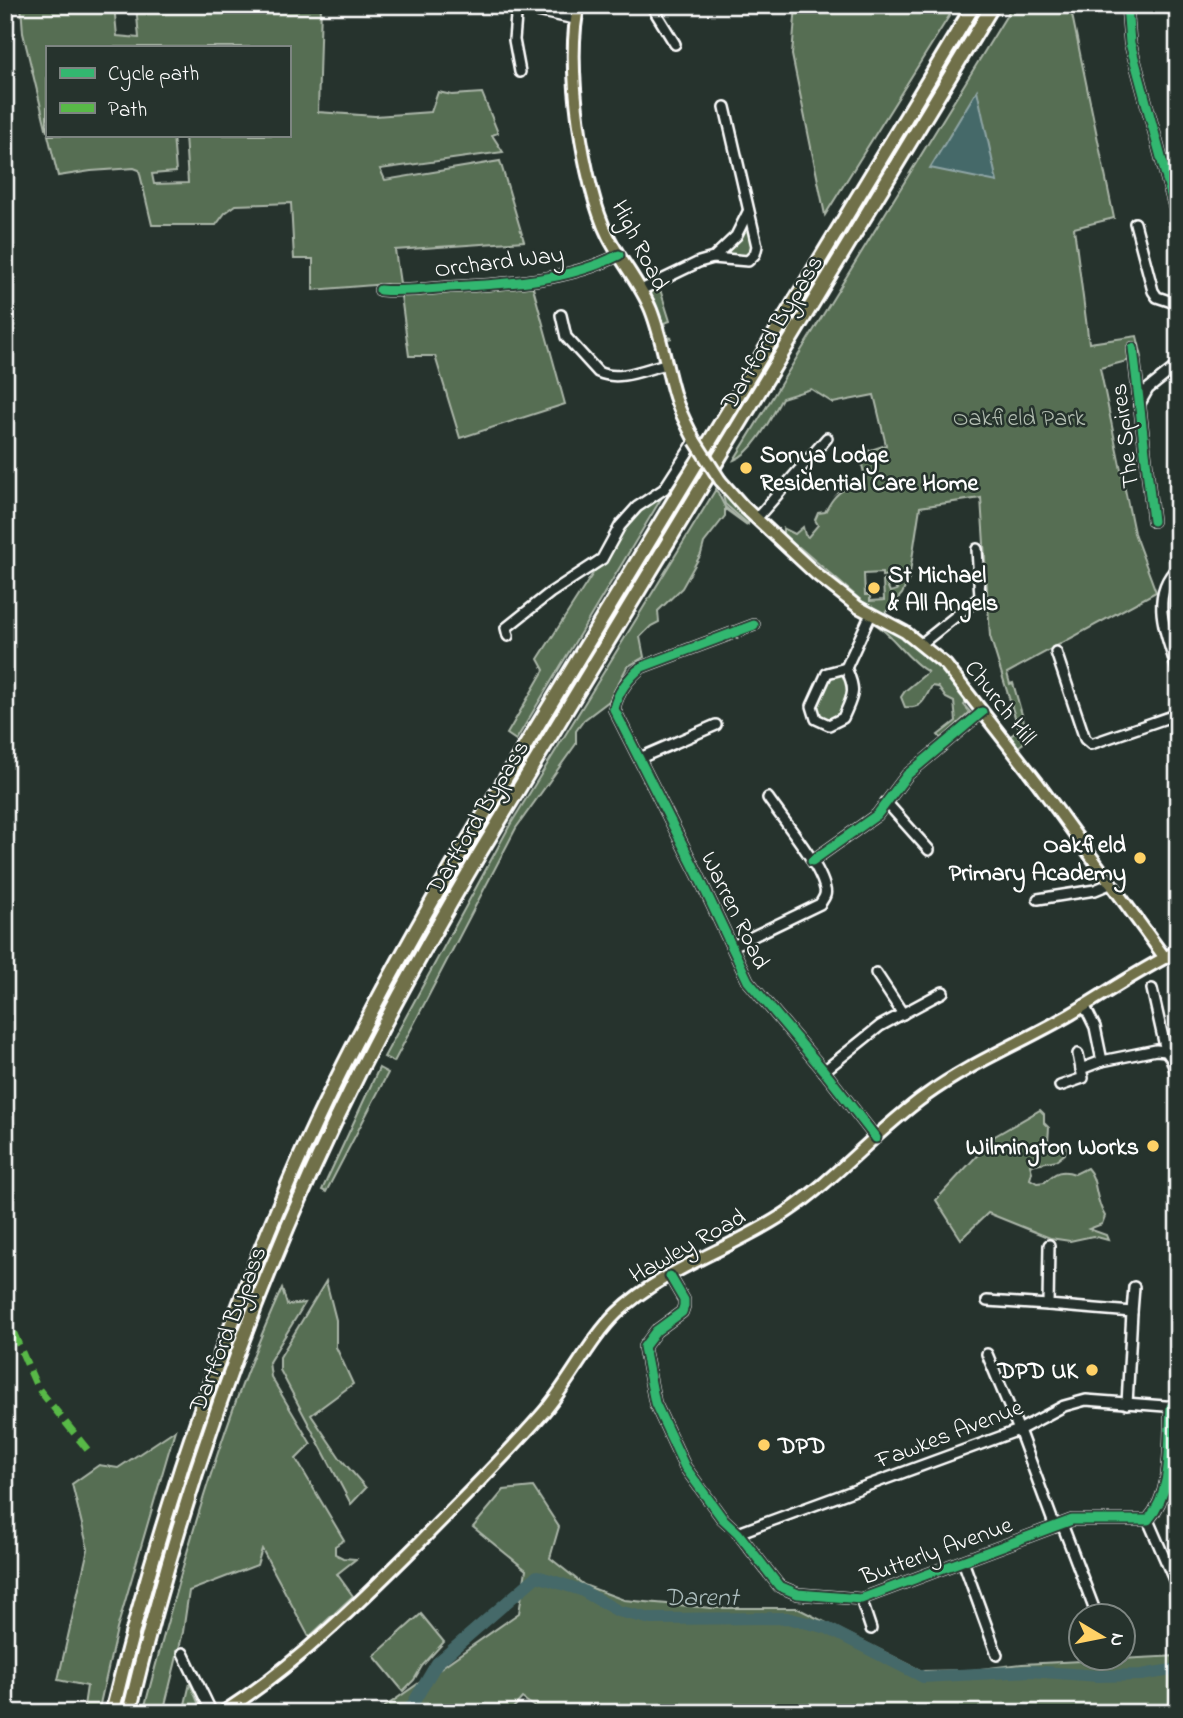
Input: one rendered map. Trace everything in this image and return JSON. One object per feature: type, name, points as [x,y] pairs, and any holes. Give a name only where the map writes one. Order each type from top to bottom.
[{"type":"highway","name":"Dartford Bypass","points":[[112,1713],[151,1562],[200,1408],[240,1299],[290,1180],[343,1068],[402,954],[452,867],[974,5]]},
{"type":"highway","name":"Dartford Bypass","points":[[129,1713],[176,1539],[217,1410],[284,1237],[358,1075],[426,945],[481,851],[993,5]]},
{"type":"main road","name":"High Road","points":[[579,5],[575,19],[574,64],[577,112],[598,214],[619,255],[643,289],[654,317],[676,399],[695,441],[720,480],[756,519]]},
{"type":"main road","name":"Church Hill","points":[[756,519],[816,574],[871,614],[921,644],[946,665],[1112,883],[1165,958]]},
{"type":"main road","name":"Hawley Road","points":[[222,1713],[268,1682],[321,1640],[392,1571],[484,1478],[545,1410],[614,1315],[644,1289],[761,1229],[789,1210],[829,1180],[921,1098],[951,1078],[1178,951]]},
{"type":"street","points":[[651,5],[675,44]]},
{"type":"street","points":[[1127,5],[1130,43],[1178,220]]},
{"type":"street","points":[[510,6],[575,19]]},
{"type":"street","points":[[510,6],[516,16],[513,40],[520,72]]},
{"type":"street","points":[[643,289],[699,262],[713,258],[745,261],[753,257],[757,244],[725,107]]},
{"type":"street","points":[[713,258],[736,236],[748,212]]},
{"type":"street","points":[[1135,223],[1153,291],[1157,297],[1178,304]]},
{"type":"street","name":"Orchard Way","points":[[380,290],[404,292],[534,280],[595,267],[619,255]]},
{"type":"street","points":[[561,315],[566,337],[598,372],[615,377],[666,364]]},
{"type":"street","name":"The Spires","points":[[1133,348],[1153,521]]},
{"type":"street","name":"The Spires","points":[[1139,405],[1148,389],[1178,365]]},
{"type":"street","points":[[756,519],[827,438]]},
{"type":"street","points":[[508,636],[506,628],[550,593],[602,559],[620,527],[637,507],[664,489],[695,441]]},
{"type":"street","points":[[921,644],[980,597],[977,549]]},
{"type":"street","points":[[1178,567],[1168,577],[1162,593],[1160,611],[1178,673]]},
{"type":"street","points":[[846,668],[871,614]]},
{"type":"street","name":"Warren Road","points":[[754,625],[642,667],[632,676],[618,697],[614,709],[748,981],[876,1138]]},
{"type":"street","points":[[1056,652],[1085,739],[1091,744],[1178,714]]},
{"type":"street","points":[[846,668],[854,685],[852,696],[843,718],[829,725],[816,719],[812,706],[827,673],[846,668]]},
{"type":"street","points":[[811,860],[877,815],[907,775],[982,712]]},
{"type":"street","points":[[640,758],[716,725]]},
{"type":"street","points":[[733,946],[820,904],[825,895],[825,887],[811,860],[768,798]]},
{"type":"street","points":[[886,802],[929,850]]},
{"type":"street","points":[[1038,899],[1095,890],[1112,883]]},
{"type":"street","points":[[876,973],[903,1014]]},
{"type":"street","points":[[1152,989],[1166,1051],[1178,1080]]},
{"type":"street","points":[[824,1071],[880,1026],[943,992]]},
{"type":"street","points":[[1084,1005],[1095,1027],[1102,1061]]},
{"type":"street","points":[[1081,1069],[1102,1061],[1156,1050],[1166,1051]]},
{"type":"street","points":[[1060,1086],[1083,1078],[1078,1054]]},
{"type":"street","points":[[1048,1305],[1049,1245]]},
{"type":"street","name":"Butterly Avenue","points":[[670,1276],[684,1300],[682,1312],[656,1331],[644,1347],[655,1404],[685,1467],[722,1518],[738,1532],[779,1586],[798,1594],[861,1599],[1072,1520],[1148,1520]]},
{"type":"street","points":[[1127,1404],[1135,1287]]},
{"type":"street","points":[[987,1301],[1132,1312]]},
{"type":"street","points":[[987,1354],[1091,1602]]},
{"type":"street","name":"Fawkes Avenue","points":[[738,1532],[1019,1430],[1059,1408],[1086,1400],[1174,1407]]},
{"type":"street","points":[[1174,1407],[1162,1501],[1148,1520],[1178,1589]]},
{"type":"street","points":[[962,1562],[997,1655]]},
{"type":"street","points":[[861,1599],[871,1629]]},
{"type":"street","points":[[183,1653],[212,1713]]},
{"type":"green space","points":[[21,5],[114,5],[117,36],[139,38],[136,5],[321,5],[318,112],[375,116],[431,112],[438,92],[452,95],[482,93],[498,133],[492,135],[503,152],[380,169],[385,180],[500,161],[524,241],[395,250],[401,290],[386,284],[313,290],[313,259],[294,259],[291,203],[236,205],[225,213],[216,225],[152,225],[139,170],[134,168],[91,171],[58,176],[48,136],[173,136],[176,172],[152,174],[154,184],[188,183],[185,136],[290,136],[290,46],[46,46],[46,128],[23,33]]},
{"type":"green space","points":[[796,5],[956,5],[825,215],[792,55]]},
{"type":"green space","name":"Oakfield Park","points":[[1013,5],[1070,5],[1114,218],[1074,228],[1089,343],[1137,336],[1142,357],[1100,368],[1134,533],[1156,592],[1007,673],[1010,684],[1013,683],[1029,739],[1018,747],[1009,737],[1019,730],[990,636],[981,498],[920,507],[909,579],[902,594],[884,614],[863,602],[799,547],[783,537],[783,528],[795,534],[803,527],[808,537],[818,525],[815,520],[818,513],[825,512],[841,491],[866,480],[859,454],[886,445],[874,395],[833,403],[811,389],[782,398],[768,424],[749,450],[734,460]],"holes":[[[882,573],[882,576],[888,575],[897,590],[890,592],[883,580],[884,600],[870,601],[870,595],[865,595],[864,574]]]},
{"type":"green space","points":[[747,227],[750,228],[755,245],[750,257],[729,255],[729,248]]},
{"type":"green space","points":[[532,284],[565,404],[460,438],[435,356],[409,356],[401,296]]},
{"type":"green space","points":[[659,286],[670,321],[664,323],[668,337],[672,338],[668,339],[651,295]]},
{"type":"green space","points":[[667,489],[516,740],[507,734],[544,670],[538,659],[599,564],[614,548],[630,517]]},
{"type":"green space","points":[[716,489],[725,507],[747,525],[725,509],[725,516],[704,543],[701,554],[682,588],[658,611],[659,622],[640,637],[644,657],[627,667],[609,701],[584,720],[576,731],[576,744],[516,828],[394,1062],[384,1057],[510,825]]},
{"type":"green space","points":[[722,491],[749,519],[748,524],[725,504]]},
{"type":"green space","points":[[875,624],[887,628],[912,644],[938,667],[967,701],[964,705],[970,712],[942,739],[938,735],[956,721],[954,702],[946,698],[938,687],[932,686],[919,705],[905,707],[901,697],[928,672]]},
{"type":"green space","points":[[839,672],[847,677],[851,690],[840,718],[831,722],[818,715],[815,704],[828,675]]},
{"type":"green space","points":[[379,1068],[388,1073],[326,1192],[322,1190]]},
{"type":"green space","points":[[1040,1110],[1044,1114],[1044,1123],[1049,1128],[1048,1142],[1066,1146],[1065,1154],[1057,1160],[1030,1165],[1030,1179],[1037,1183],[1045,1182],[1059,1172],[1075,1174],[1087,1168],[1093,1178],[1105,1216],[1102,1224],[1089,1229],[1106,1235],[1108,1240],[1093,1236],[1070,1241],[1050,1238],[988,1213],[961,1239],[936,1200],[995,1136]]},
{"type":"green space","points":[[326,1281],[336,1320],[336,1347],[353,1384],[311,1415],[340,1458],[366,1488],[351,1504],[280,1370],[280,1357]]},
{"type":"green space","points":[[282,1288],[287,1305],[305,1303],[269,1362],[271,1377],[311,1444],[296,1459],[344,1540],[335,1546],[335,1554],[356,1559],[337,1574],[353,1596],[309,1637],[262,1549],[257,1565],[189,1591],[183,1632],[163,1713],[143,1713],[187,1551],[221,1444],[239,1392]]},
{"type":"green space","points":[[175,1430],[117,1629],[98,1713],[83,1713],[87,1686],[58,1680],[88,1549],[72,1484],[99,1465],[118,1468]]},
{"type":"green space","points":[[533,1487],[559,1527],[550,1558],[584,1585],[624,1600],[711,1608],[797,1608],[922,1671],[972,1670],[1068,1662],[1068,1672],[1138,1672],[1138,1658],[1178,1656],[1178,1713],[543,1713],[522,1698],[509,1713],[443,1713],[438,1708],[433,1713],[376,1713],[519,1613],[526,1570],[473,1527],[504,1490]]},
{"type":"green space","points":[[421,1614],[444,1642],[403,1691],[374,1656]]},
{"type":"green space","points":[[190,1683],[202,1712],[202,1713],[183,1713]]},
{"type":"water","points":[[977,90],[997,182],[930,168]]},
{"type":"waterway","name":"Darent","points":[[405,1713],[437,1663],[537,1576],[581,1590],[618,1611],[651,1619],[787,1618],[827,1628],[923,1677],[1030,1671],[1099,1676],[1141,1675],[1178,1669]]},
{"type":"marked path","points":[[5,1313],[37,1387],[91,1454]]},
{"type":"cycle path","points":[[1127,5],[1130,43],[1178,220]]},
{"type":"cycle path","points":[[380,290],[415,290],[537,280],[579,271],[619,255]]},
{"type":"cycle path","points":[[1133,348],[1153,521]]},
{"type":"cycle path","points":[[754,625],[642,667],[624,686],[614,709],[748,981],[876,1138]]},
{"type":"cycle path","points":[[812,861],[877,815],[907,775],[982,712]]},
{"type":"cycle path","points":[[670,1276],[684,1300],[682,1312],[656,1331],[644,1347],[655,1403],[685,1467],[722,1518],[738,1533],[779,1586],[798,1594],[861,1599],[1072,1520],[1148,1520],[1156,1508],[1166,1481],[1171,1407]]},
{"type":"place","name":"Sonya Lodge Residential Care Home","points":[[746,468]]},
{"type":"place","name":"St Michael & All Angels","points":[[874,588]]},
{"type":"place","name":"Oakfield Primary Academy","points":[[1140,858]]},
{"type":"place","name":"Wilmington Works","points":[[1153,1146]]},
{"type":"place","name":"DPD UK","points":[[1092,1370]]},
{"type":"place","name":"DPD","points":[[764,1445]]}]
